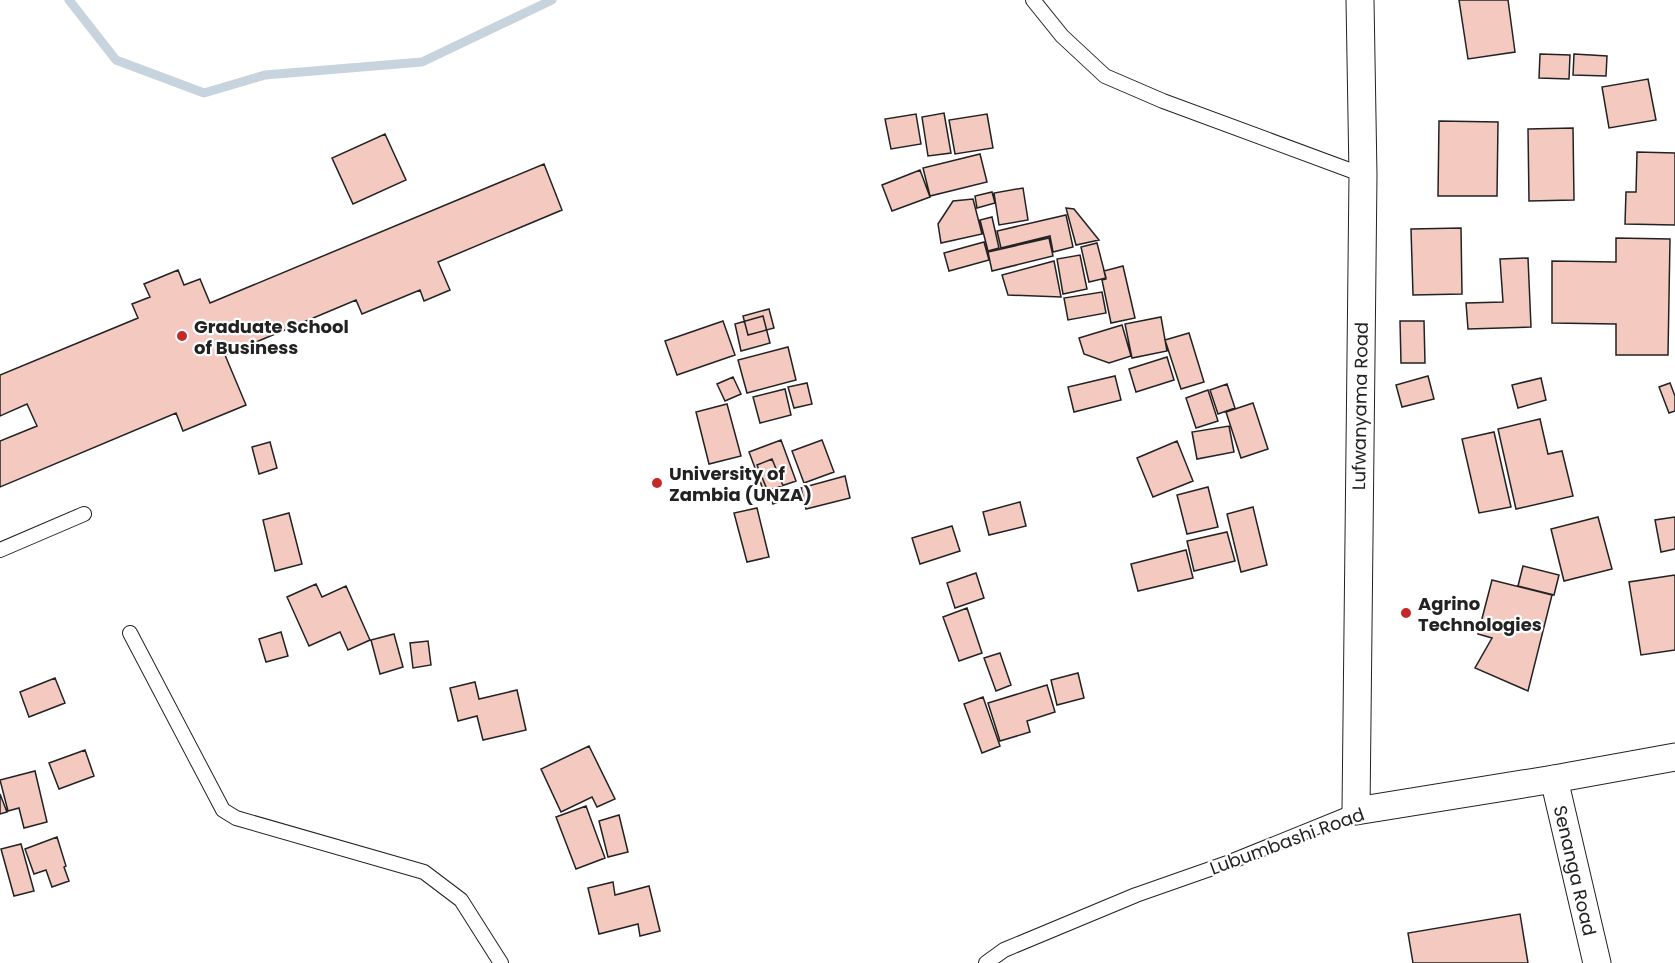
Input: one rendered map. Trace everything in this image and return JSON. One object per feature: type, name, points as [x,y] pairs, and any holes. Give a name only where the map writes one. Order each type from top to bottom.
[{"type":"street","name":"Lufwanyama Road","points":[[1356,812],[1363,175],[1360,0]]},
{"type":"street","name":"Lubumbashi Road","points":[[1356,812],[1675,757]]},
{"type":"street","name":"Senanga Road","points":[[1554,779],[1597,963]]},
{"type":"lane","points":[[1033,0],[1062,36],[1105,76],[1163,101],[1363,175]]},
{"type":"lane","points":[[0,550],[84,514]]},
{"type":"lane","points":[[130,633],[223,810],[245,821],[424,872],[461,900],[501,963]]},
{"type":"lane","name":"Lubumbashi Road","points":[[986,963],[1004,950],[1136,895],[1230,862],[1356,812]]},
{"type":"building","points":[[1459,0],[1508,0],[1515,52],[1468,59]]},
{"type":"building","points":[[1540,54],[1570,55],[1569,79],[1539,78]]},
{"type":"building","points":[[1574,54],[1607,56],[1606,76],[1573,75]]},
{"type":"building","points":[[1648,79],[1656,120],[1609,128],[1602,87]]},
{"type":"building","points":[[944,113],[951,153],[928,156],[922,117]]},
{"type":"building","points":[[916,114],[921,144],[891,149],[885,119]]},
{"type":"building","points":[[987,114],[993,148],[955,154],[949,120]]},
{"type":"building","points":[[1439,121],[1498,122],[1497,196],[1438,196]]},
{"type":"building","points":[[1573,128],[1574,200],[1529,201],[1528,129]]},
{"type":"building","points":[[385,134],[406,180],[353,204],[332,158]]},
{"type":"building","points":[[1637,152],[1675,153],[1675,225],[1625,224],[1626,192],[1636,192]]},
{"type":"building","points":[[980,154],[987,182],[930,196],[923,168]]},
{"type":"building","name":"Graduate School of Business","points":[[544,164],[562,210],[438,262],[450,290],[424,301],[420,290],[362,314],[356,300],[225,355],[246,405],[183,431],[176,413],[0,487],[0,441],[37,426],[27,404],[0,416],[0,375],[138,318],[132,304],[150,297],[144,284],[178,270],[184,285],[200,279],[210,303]]},
{"type":"building","points":[[920,170],[930,197],[892,211],[882,185]]},
{"type":"building","points":[[1023,188],[1028,220],[999,225],[994,193]]},
{"type":"building","points":[[992,192],[995,203],[977,208],[975,196]]},
{"type":"building","points":[[973,199],[982,234],[941,243],[938,224],[953,201]]},
{"type":"building","points":[[1066,208],[1074,209],[1099,240],[1076,245]]},
{"type":"building","points":[[1066,215],[1073,247],[1053,252],[1050,236],[1001,248],[997,231]]},
{"type":"building","points":[[992,217],[999,248],[988,251],[980,220]]},
{"type":"building","points":[[1461,228],[1462,294],[1413,295],[1411,229]]},
{"type":"building","points":[[1049,238],[1053,256],[992,271],[988,252]]},
{"type":"building","points":[[1616,238],[1670,239],[1668,355],[1616,355],[1616,324],[1552,323],[1552,261],[1616,262]]},
{"type":"building","points":[[984,242],[989,260],[949,271],[944,253]]},
{"type":"building","points":[[1097,243],[1106,278],[1089,282],[1081,247]]},
{"type":"building","points":[[1080,255],[1087,289],[1063,294],[1057,259]]},
{"type":"building","points":[[1528,258],[1531,327],[1468,329],[1466,303],[1503,302],[1500,259]]},
{"type":"building","points":[[1054,261],[1061,297],[1008,295],[1002,275]]},
{"type":"building","points":[[1123,266],[1135,318],[1111,323],[1102,280],[1106,279],[1104,271]]},
{"type":"building","points":[[1102,292],[1106,313],[1068,320],[1064,298]]},
{"type":"building","points":[[769,309],[774,328],[748,335],[743,316]]},
{"type":"building","points":[[763,316],[770,343],[741,351],[735,324]]},
{"type":"building","points":[[1161,317],[1167,351],[1132,358],[1125,324]]},
{"type":"building","points":[[723,321],[735,355],[677,375],[665,341]]},
{"type":"building","points":[[1400,321],[1424,321],[1425,363],[1401,363]]},
{"type":"building","points":[[1122,325],[1131,356],[1109,363],[1084,354],[1079,338]]},
{"type":"building","points":[[1189,333],[1204,382],[1181,389],[1165,340]]},
{"type":"building","points":[[788,347],[796,380],[747,393],[738,360]]},
{"type":"building","points":[[1167,357],[1174,380],[1136,392],[1129,369]]},
{"type":"building","points":[[1115,376],[1121,400],[1074,412],[1068,387]]},
{"type":"building","points":[[1428,376],[1434,399],[1402,407],[1396,385]]},
{"type":"building","points":[[733,377],[741,394],[725,401],[717,384]]},
{"type":"building","points":[[1541,378],[1546,400],[1518,408],[1512,385]]},
{"type":"building","points":[[807,383],[812,404],[794,408],[788,387]]},
{"type":"building","points":[[1670,383],[1675,396],[1675,411],[1669,413],[1659,387]]},
{"type":"building","points":[[1227,384],[1235,408],[1218,414],[1210,390]]},
{"type":"building","points":[[785,389],[791,415],[760,423],[753,397]]},
{"type":"building","points":[[1208,390],[1218,421],[1196,428],[1186,398]]},
{"type":"building","points":[[1253,403],[1268,449],[1241,458],[1226,412]]},
{"type":"building","points":[[727,404],[741,456],[709,464],[696,412]]},
{"type":"building","points":[[1540,419],[1548,454],[1562,451],[1573,496],[1516,509],[1498,429]]},
{"type":"building","points":[[1229,426],[1234,452],[1197,459],[1192,432]]},
{"type":"building","points":[[1494,432],[1511,507],[1479,513],[1462,439]]},
{"type":"building","points":[[781,440],[796,481],[764,492],[749,452]]},
{"type":"building","points":[[822,440],[834,472],[804,483],[792,451]]},
{"type":"building","points":[[1177,441],[1193,481],[1153,497],[1137,458]]},
{"type":"building","points":[[270,442],[277,468],[259,474],[252,447]]},
{"type":"building","points":[[772,459],[788,498],[773,504],[757,465]]},
{"type":"building","points":[[845,476],[850,498],[806,509],[801,488]]},
{"type":"building","points":[[1208,487],[1218,527],[1187,534],[1177,495]]},
{"type":"building","points":[[1020,502],[1026,526],[989,535],[983,512]]},
{"type":"building","points":[[1253,507],[1267,565],[1241,572],[1227,514]]},
{"type":"building","points":[[757,508],[769,557],[747,562],[734,513]]},
{"type":"building","points":[[289,513],[302,564],[275,571],[263,520]]},
{"type":"building","points":[[1598,517],[1612,569],[1564,581],[1551,529]]},
{"type":"building","points":[[1675,517],[1675,549],[1661,552],[1655,520]]},
{"type":"building","points":[[952,526],[960,551],[920,564],[912,538]]},
{"type":"building","points":[[1227,532],[1235,561],[1194,571],[1187,541]]},
{"type":"building","points":[[1186,550],[1193,578],[1138,591],[1131,564]]},
{"type":"building","points":[[1523,566],[1559,575],[1554,595],[1518,586]]},
{"type":"building","points":[[976,573],[984,598],[955,608],[947,583]]},
{"type":"building","points":[[1675,575],[1675,650],[1641,655],[1629,582]]},
{"type":"building","points":[[1492,580],[1552,595],[1528,691],[1475,668],[1492,638],[1478,634]]},
{"type":"building","points":[[316,584],[322,597],[346,586],[370,640],[348,650],[340,632],[309,646],[287,597]]},
{"type":"building","points":[[967,608],[982,653],[959,661],[943,617]]},
{"type":"building","points":[[281,632],[288,656],[266,662],[259,639]]},
{"type":"building","points":[[394,634],[403,667],[380,674],[371,640]]},
{"type":"building","points":[[428,641],[431,665],[413,668],[410,643]]},
{"type":"building","points":[[1000,653],[1011,685],[996,691],[984,658]]},
{"type":"building","points":[[1078,673],[1084,698],[1057,705],[1051,680]]},
{"type":"building","points":[[55,678],[65,703],[29,717],[20,692]]},
{"type":"building","points":[[475,682],[479,699],[517,690],[526,730],[483,740],[477,716],[458,721],[450,688]]},
{"type":"building","points":[[1047,685],[1055,712],[1027,721],[1030,732],[1000,741],[988,703]]},
{"type":"building","points":[[983,697],[1000,746],[982,753],[964,704]]},
{"type":"building","points":[[589,746],[615,799],[597,807],[592,797],[561,812],[541,769]]},
{"type":"building","points":[[85,750],[94,776],[59,789],[49,763]]},
{"type":"building","points":[[35,771],[47,822],[24,828],[19,808],[8,811],[0,780]]},
{"type":"building","points":[[0,794],[7,812],[0,814]]},
{"type":"building","points":[[586,806],[605,858],[576,869],[556,817]]},
{"type":"building","points":[[619,815],[628,852],[608,857],[599,821]]},
{"type":"building","points":[[57,837],[69,881],[52,887],[46,870],[34,874],[25,849]]},
{"type":"building","points":[[21,844],[34,891],[14,896],[1,849]]},
{"type":"building","points":[[613,882],[615,895],[649,886],[660,931],[640,936],[638,924],[599,934],[588,888]]},
{"type":"building","points":[[1520,914],[1528,963],[1413,963],[1408,933]]},
{"type":"waterway","points":[[69,0],[116,60],[204,93],[265,75],[422,62],[552,0]]},
{"type":"place","name":"Graduate School of Business","points":[[182,336]]},
{"type":"place","name":"University of Zambia (UNZA)","points":[[657,483]]},
{"type":"place","name":"Agrino Technologies","points":[[1406,613]]}]
